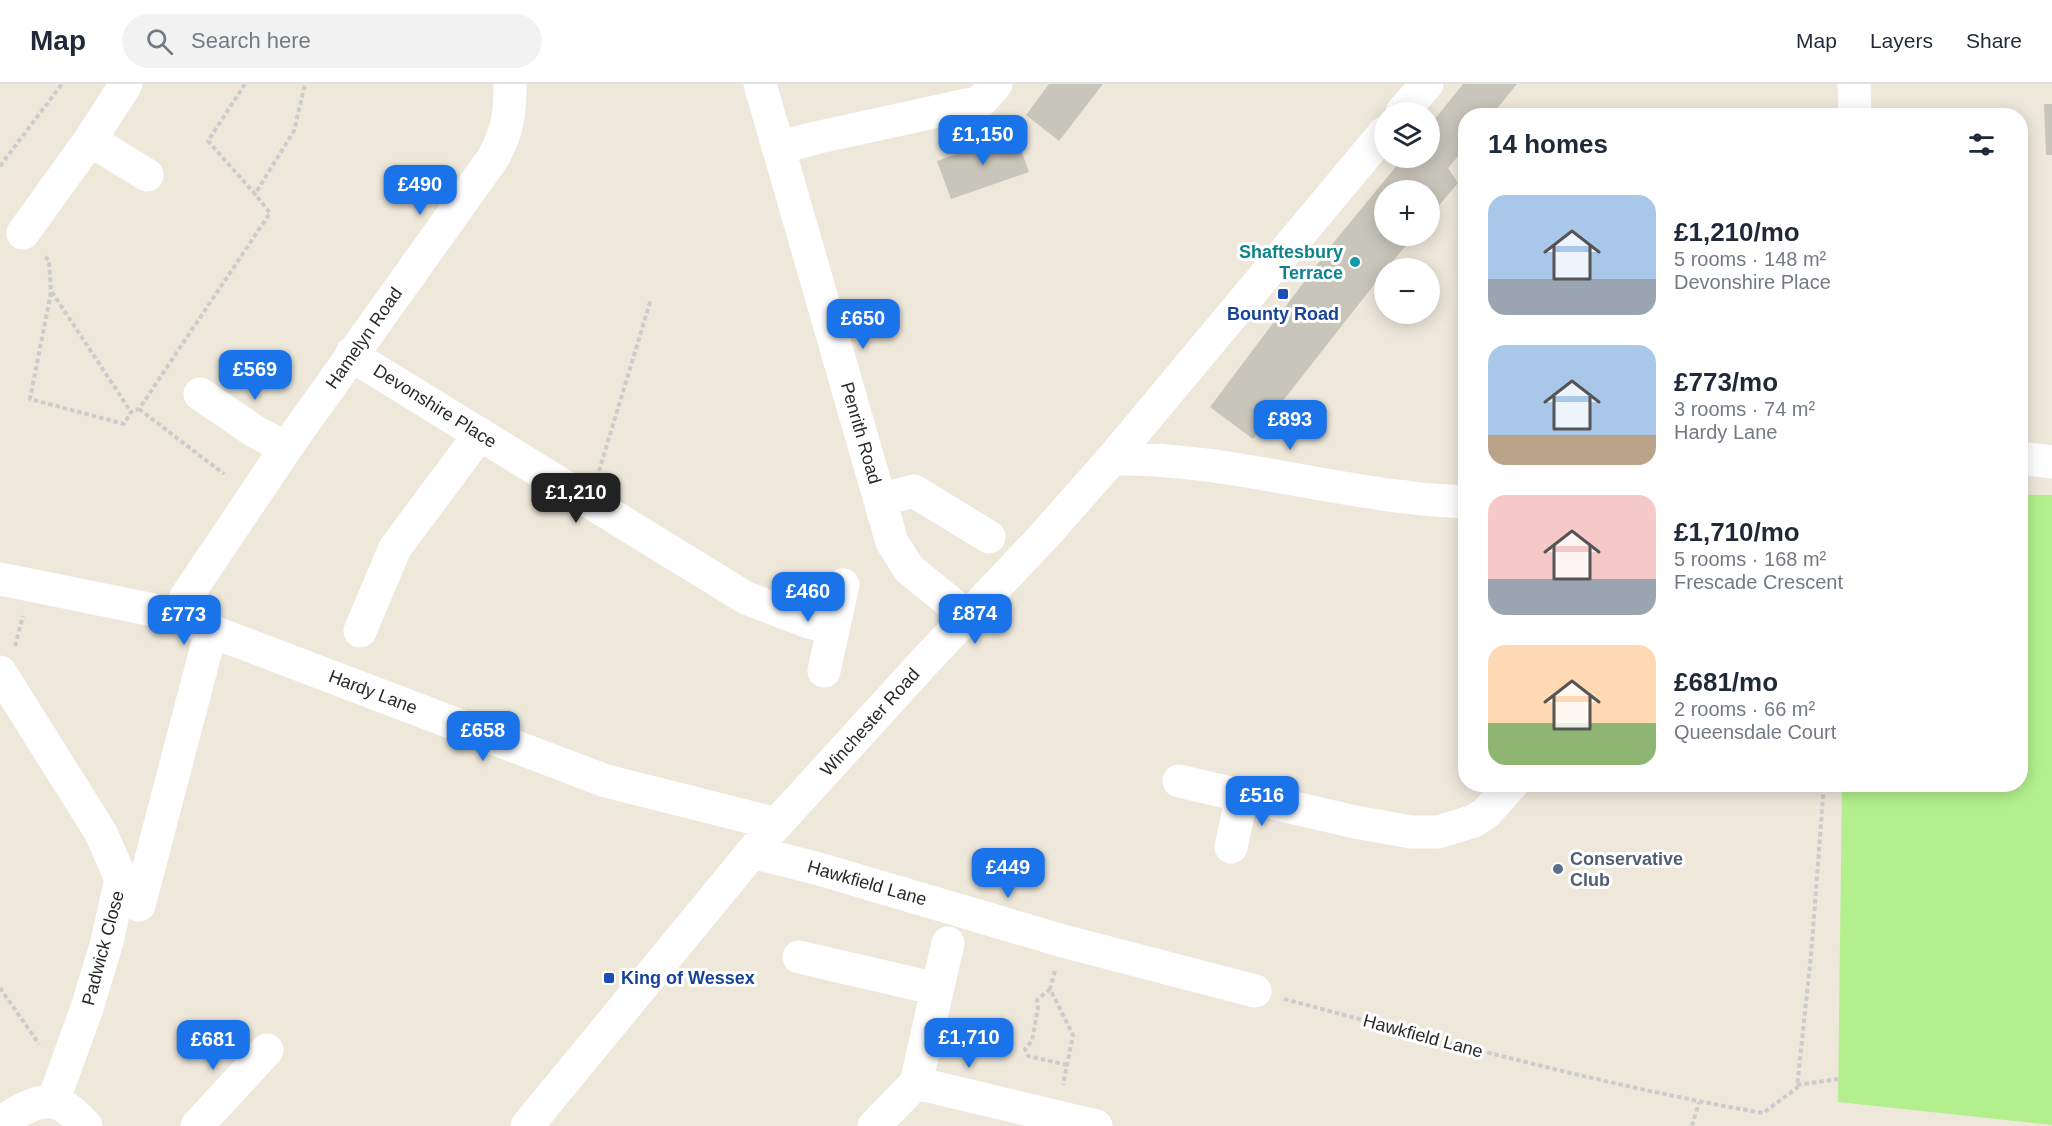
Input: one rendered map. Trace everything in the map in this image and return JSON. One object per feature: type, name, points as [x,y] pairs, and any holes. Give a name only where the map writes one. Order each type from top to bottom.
[{"type":"street","name":"Hamelyn Road","points":[[178,615],[186,597],[286,448],[493,158],[504,138],[510,108],[510,84]]},
{"type":"street","name":"Penrith Road","points":[[760,84],[892,542],[909,569],[967,616]]},
{"type":"street","points":[[779,148],[980,102],[996,84]]},
{"type":"street","points":[[1411,102],[1427,84]]},
{"type":"street","points":[[1854,84],[1855,108]]},
{"type":"street","points":[[23,233],[90,140],[119,94]]},
{"type":"street","points":[[90,140],[147,175]]},
{"type":"street","name":"Winchester Road","points":[[527,1126],[752,852],[967,616],[1044,536],[1112,459],[1374,145]]},
{"type":"street","name":"Devonshire Place","points":[[352,353],[367,365],[746,598],[833,629]]},
{"type":"street","points":[[200,394],[286,448]]},
{"type":"street","points":[[360,631],[395,548],[480,434]]},
{"type":"street","points":[[1112,459],[1149,458],[1215,465],[1405,497],[1458,501]]},
{"type":"street","points":[[2028,460],[2052,462]]},
{"type":"street","points":[[880,500],[914,491],[989,537]]},
{"type":"street","name":"Hardy Lane","points":[[11,582],[178,615],[211,631],[606,781],[777,824]]},
{"type":"street","points":[[824,671],[843,585]]},
{"type":"street","points":[[139,905],[211,631]]},
{"type":"street","name":"Padwick Close","points":[[3,670],[101,833],[121,879],[107,942],[87,1008],[53,1102]]},
{"type":"street","points":[[1179,781],[1355,822],[1411,832],[1438,832],[1474,821],[1486,813],[1505,792]]},
{"type":"street","points":[[1231,847],[1242,796]]},
{"type":"street","name":"Hawkfield Lane","points":[[752,852],[819,869],[1062,941],[1255,991]]},
{"type":"street","points":[[874,1126],[916,1083],[948,943]]},
{"type":"street","points":[[799,957],[937,989]]},
{"type":"street","points":[[197,1126],[267,1050]]},
{"type":"street","points":[[916,1083],[1094,1126]]},
{"type":"street","points":[[0,1124],[11,1116],[38,1104],[53,1102],[74,1114],[86,1126]]},
{"type":"path","points":[[0,166],[62,84]]},
{"type":"path","points":[[131,412],[51,292],[30,399],[124,424],[131,412],[139,409],[270,213],[208,141],[245,84]]},
{"type":"path","points":[[255,194],[294,131],[305,84]]},
{"type":"path","points":[[589,503],[651,299]]},
{"type":"path","points":[[139,409],[224,474]]},
{"type":"path","points":[[3,670],[15,648],[28,596],[11,582]]},
{"type":"path","points":[[1823,792],[1811,955],[1797,1085],[1838,1079]]},
{"type":"path","points":[[1062,941],[1050,989],[1037,1000],[1038,1008],[1032,1041],[1024,1049],[1028,1056],[1068,1065]]},
{"type":"path","points":[[0,988],[44,1052]]},
{"type":"path","points":[[1050,989],[1073,1035],[1056,1116]]},
{"type":"path","name":"Hawkfield Lane","points":[[1255,991],[1477,1050],[1699,1102],[1763,1113],[1797,1088],[1797,1085]]},
{"type":"path","points":[[1692,1126],[1699,1102]]},
{"type":"green space","points":[[2028,495],[2052,495],[2052,1125],[1838,1102],[1842,792],[2028,792]]},
{"type":"building","points":[[1049,84],[1103,84],[1059,141],[1026,115]]},
{"type":"building","name":"Shaftesbury Terrace","points":[[1463,84],[1517,84],[1498,108],[1458,108],[1458,156],[1448,168],[1458,183],[1440,204],[1440,180],[1385,180],[1395,168],[1440,168],[1440,113]]},
{"type":"building","points":[[2044,104],[2052,104],[2052,155],[2046,155]]},
{"type":"building","points":[[1015,133],[1029,172],[951,199],[937,161]]},
{"type":"building","name":"Shaftesbury Terrace","points":[[1374,193],[1374,246],[1406,246],[1395,258],[1374,258],[1374,285],[1253,439],[1210,407],[1334,242]]},
{"type":"place","name":"Shaftesbury Terrace","points":[[1355,262]]},
{"type":"place","name":"Bounty Road","points":[[1283,294]]},
{"type":"place","name":"Conservative Club","points":[[1558,869]]},
{"type":"place","name":"King of Wessex","points":[[609,978]]}]
